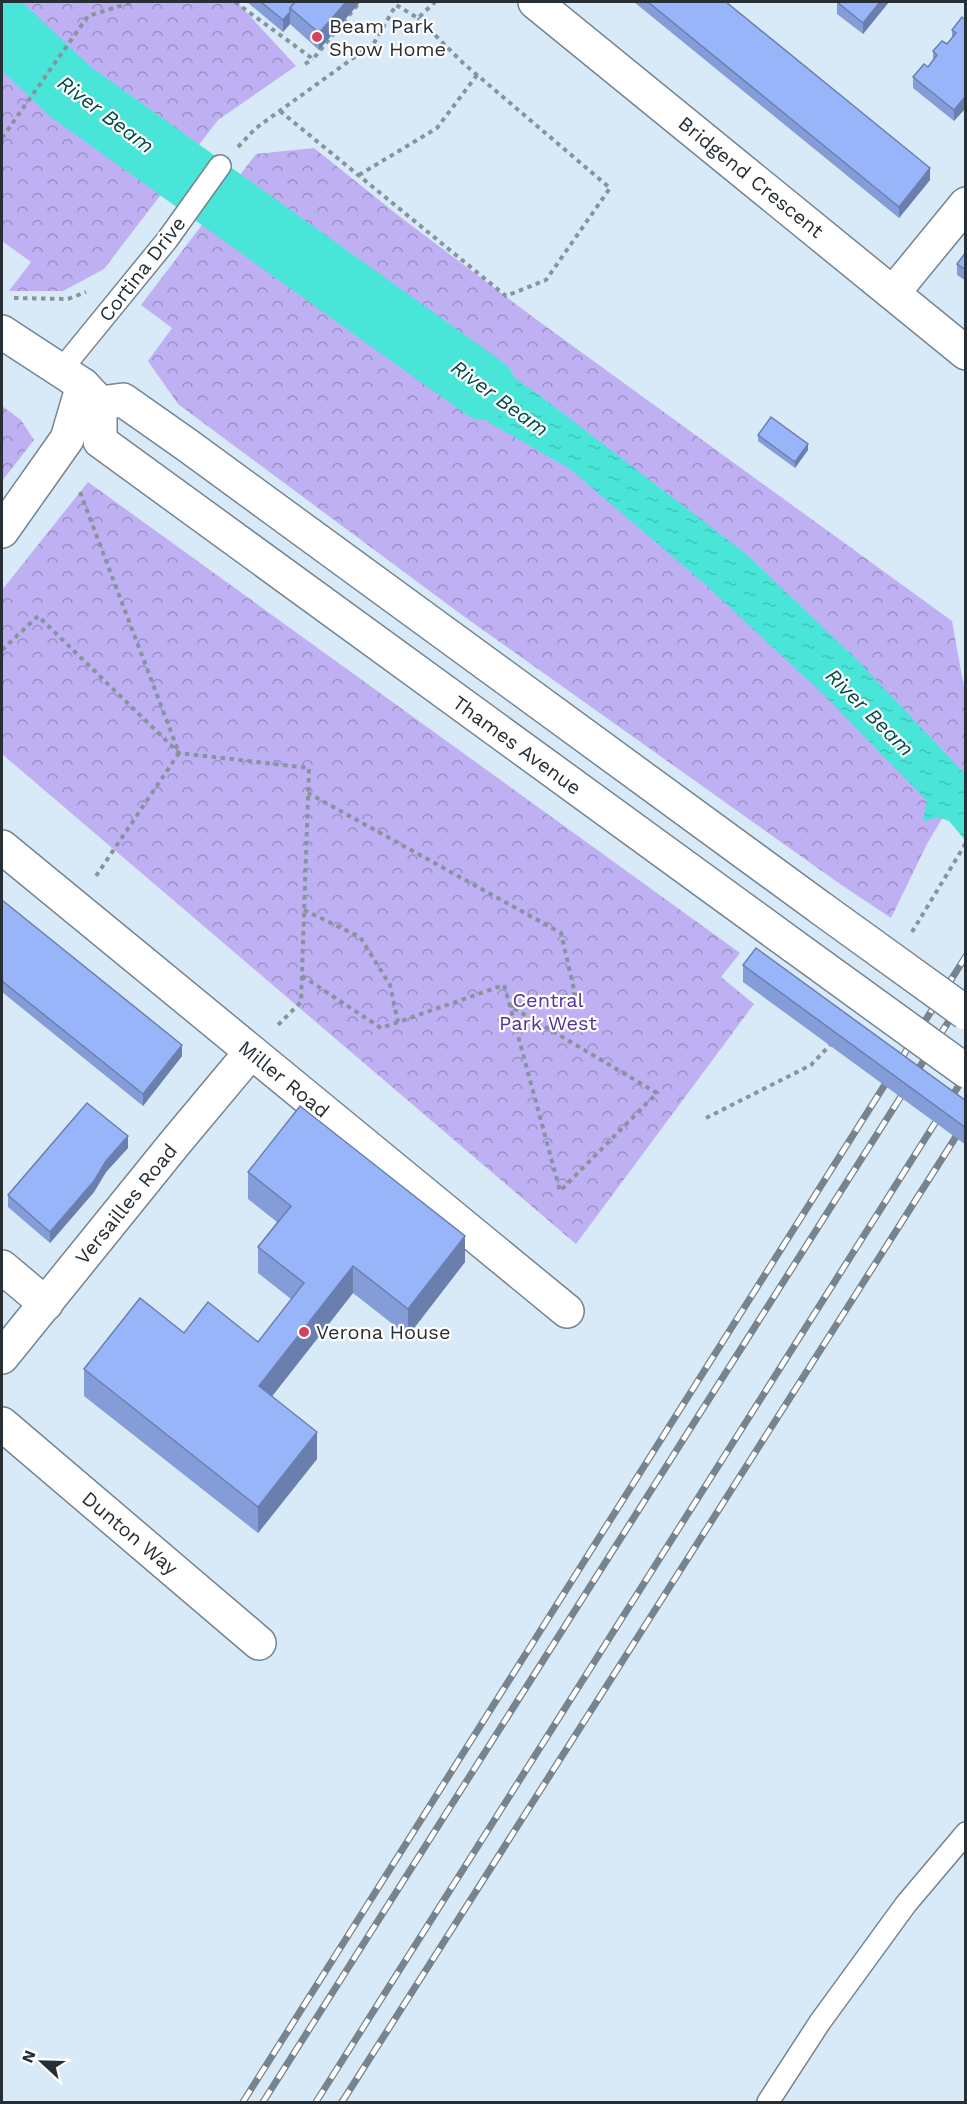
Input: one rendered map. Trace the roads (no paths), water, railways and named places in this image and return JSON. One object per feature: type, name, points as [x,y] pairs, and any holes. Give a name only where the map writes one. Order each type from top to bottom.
[{"type":"street","name":"Bridgend Crescent","points":[[535,2],[966,353]]},
{"type":"street","points":[[893,293],[966,204]]},
{"type":"street","points":[[2,332],[81,386],[123,400],[187,445],[966,1013]]},
{"type":"street","points":[[11,518],[67,439],[81,386]]},
{"type":"street","name":"Thames Avenue","points":[[81,386],[100,441],[966,1071]]},
{"type":"street","name":"Miller Road","points":[[2,846],[567,1311]]},
{"type":"street","name":"Versailles Road","points":[[2,1357],[251,1052]]},
{"type":"street","points":[[2,1266],[46,1304]]},
{"type":"street","name":"Dunton Way","points":[[2,1424],[259,1643]]},
{"type":"lane","name":"Cortina Drive","points":[[81,386],[167,240],[220,166]]},
{"type":"lane","points":[[768,2103],[820,2022],[886,1931],[966,1833]]},
{"type":"water","points":[[424,315],[539,395],[746,554],[858,661],[965,774],[965,840],[949,821],[938,817],[923,820],[927,801],[822,693],[706,585],[570,469],[452,401],[424,380],[402,357]]},
{"type":"waterway","name":"River Beam","points":[[2,27],[71,92],[484,388]]},
{"type":"railway","points":[[243,2102],[966,956]]},
{"type":"railway","points":[[263,2102],[966,994]]},
{"type":"railway","points":[[316,2102],[966,1074]]},
{"type":"railway","points":[[342,2102],[966,1121]]},
{"type":"place","name":"Beam Park Show Home","points":[[317,37]]},
{"type":"place","name":"Verona House","points":[[304,1332]]},
{"type":"park label","name":"Central Park West","points":[[548,1012]]}]
